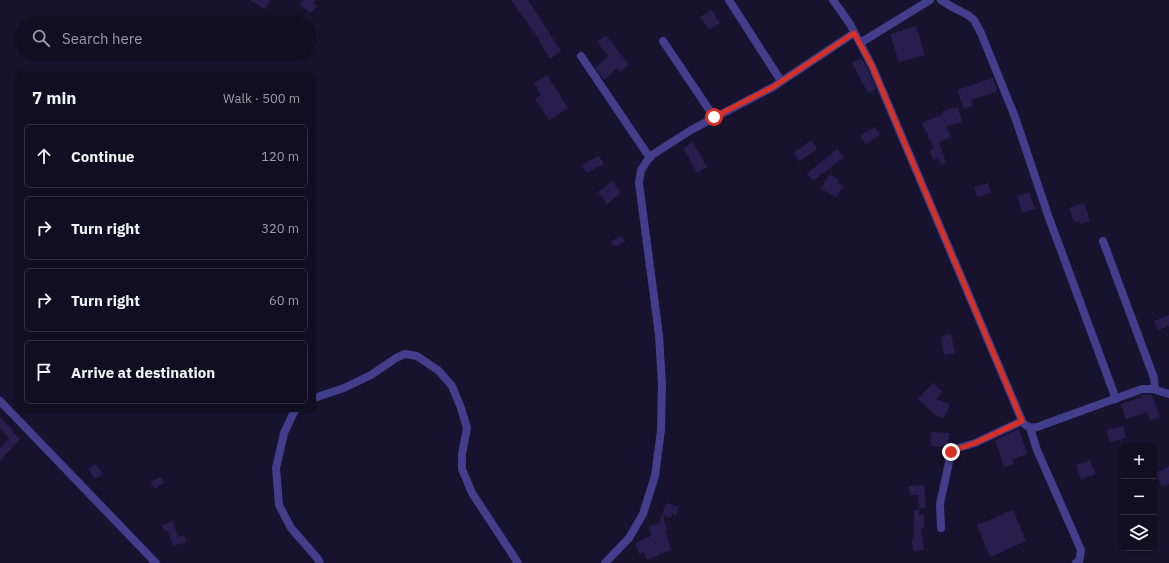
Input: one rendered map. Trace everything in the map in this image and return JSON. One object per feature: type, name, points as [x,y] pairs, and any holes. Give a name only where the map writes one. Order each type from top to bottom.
[{"type":"street","points":[[729,0],[781,81]]},
{"type":"street","points":[[833,0],[850,24],[872,66],[1022,421],[1026,426],[1030,428],[1037,427],[1142,389],[1155,390],[1169,394]]},
{"type":"street","points":[[860,43],[930,0]]},
{"type":"street","points":[[941,0],[968,15],[974,20],[981,33],[1015,117],[1049,218],[1116,399]]},
{"type":"street","points":[[604,563],[629,538],[643,514],[655,476],[661,430],[662,384],[659,335],[639,184],[641,170],[650,158],[691,130],[773,87],[854,33]]},
{"type":"street","points":[[663,41],[714,117]]},
{"type":"street","points":[[581,56],[650,158]]},
{"type":"street","points":[[1103,241],[1154,378],[1155,390]]},
{"type":"street","points":[[316,397],[344,388],[371,375],[396,358],[405,354],[417,356],[439,371],[452,386],[467,428],[462,454],[462,468],[472,493],[518,563]]},
{"type":"street","points":[[0,401],[156,563]]},
{"type":"street","points":[[294,412],[284,433],[276,468],[279,505],[291,528],[320,563]]},
{"type":"street","points":[[941,528],[940,504],[951,452],[975,443],[1022,421]]},
{"type":"street","points":[[1030,428],[1036,450],[1081,550],[1080,558],[1076,563]]},
{"type":"building","points":[[250,0],[270,0],[265,9]]},
{"type":"building","points":[[304,0],[316,0],[313,3],[317,6],[311,13],[300,5]]},
{"type":"building","points":[[511,0],[528,0],[561,51],[550,59],[539,39]]},
{"type":"building","points":[[712,10],[720,23],[709,30],[700,17]]},
{"type":"building","points":[[916,26],[925,55],[899,62],[890,34]]},
{"type":"building","points":[[606,35],[629,65],[620,72],[617,68],[604,80],[595,68],[608,56],[597,42]]},
{"type":"building","points":[[861,58],[876,89],[868,93],[852,63]]},
{"type":"building","points":[[547,75],[568,108],[549,120],[535,99],[541,95],[534,83]]},
{"type":"building","points":[[993,78],[998,91],[971,100],[973,105],[964,109],[957,90]]},
{"type":"building","points":[[958,107],[962,122],[946,126],[951,137],[939,142],[946,163],[941,164],[938,158],[933,160],[930,150],[934,149],[922,123],[943,114],[943,111]]},
{"type":"building","points":[[875,127],[880,135],[866,144],[860,136]]},
{"type":"building","points":[[812,140],[817,149],[799,161],[793,153]]},
{"type":"building","points":[[693,142],[707,167],[697,173],[683,148]]},
{"type":"building","points":[[837,149],[844,157],[813,181],[807,174]]},
{"type":"building","points":[[599,156],[604,164],[587,173],[582,165]]},
{"type":"building","points":[[829,174],[839,180],[837,183],[843,186],[837,197],[821,189]]},
{"type":"building","points":[[612,181],[621,193],[607,204],[598,192]]},
{"type":"building","points":[[988,183],[991,193],[977,197],[974,187]]},
{"type":"building","points":[[1029,192],[1035,209],[1022,213],[1017,196]]},
{"type":"building","points":[[1084,203],[1090,221],[1080,224],[1080,221],[1074,222],[1069,208]]},
{"type":"building","points":[[622,236],[625,242],[614,247],[611,241]]},
{"type":"building","points":[[1169,315],[1169,326],[1158,330],[1154,321]]},
{"type":"building","points":[[951,334],[955,353],[944,355],[941,336]]},
{"type":"building","points":[[933,383],[943,392],[936,399],[950,404],[944,418],[935,415],[918,399]]},
{"type":"building","points":[[1141,395],[1152,395],[1160,417],[1150,420],[1147,412],[1126,419],[1121,404],[1142,397]]},
{"type":"building","points":[[0,417],[20,439],[0,461],[0,448],[9,438],[0,429]]},
{"type":"building","points":[[1123,426],[1126,438],[1110,442],[1106,430]]},
{"type":"building","points":[[1019,429],[1027,454],[1013,459],[1014,464],[1004,467],[995,440]]},
{"type":"building","points":[[931,432],[949,433],[948,447],[930,446]]},
{"type":"building","points":[[1090,460],[1096,474],[1081,479],[1076,465]]},
{"type":"building","points":[[96,464],[103,474],[95,479],[88,469]]},
{"type":"building","points":[[1169,466],[1169,484],[1162,487],[1157,472]]},
{"type":"building","points":[[161,477],[164,483],[154,489],[150,482]]},
{"type":"building","points":[[924,485],[926,508],[919,508],[918,495],[910,495],[909,486]]},
{"type":"building","points":[[666,503],[679,507],[676,515],[672,513],[671,518],[663,515],[667,530],[665,530],[671,550],[647,560],[644,552],[639,554],[635,543],[651,536],[649,526],[659,523]]},
{"type":"building","points":[[914,510],[919,510],[919,515],[924,515],[924,528],[921,528],[924,550],[913,551],[912,539],[914,539]]},
{"type":"building","points":[[1013,510],[1026,541],[990,557],[977,525]]},
{"type":"building","points":[[173,521],[178,537],[184,535],[187,542],[173,546],[168,531],[165,532],[162,525]]},
{"type":"route","points":[[714,117],[773,87],[854,33],[872,66],[1022,421],[975,443],[951,452]]}]
